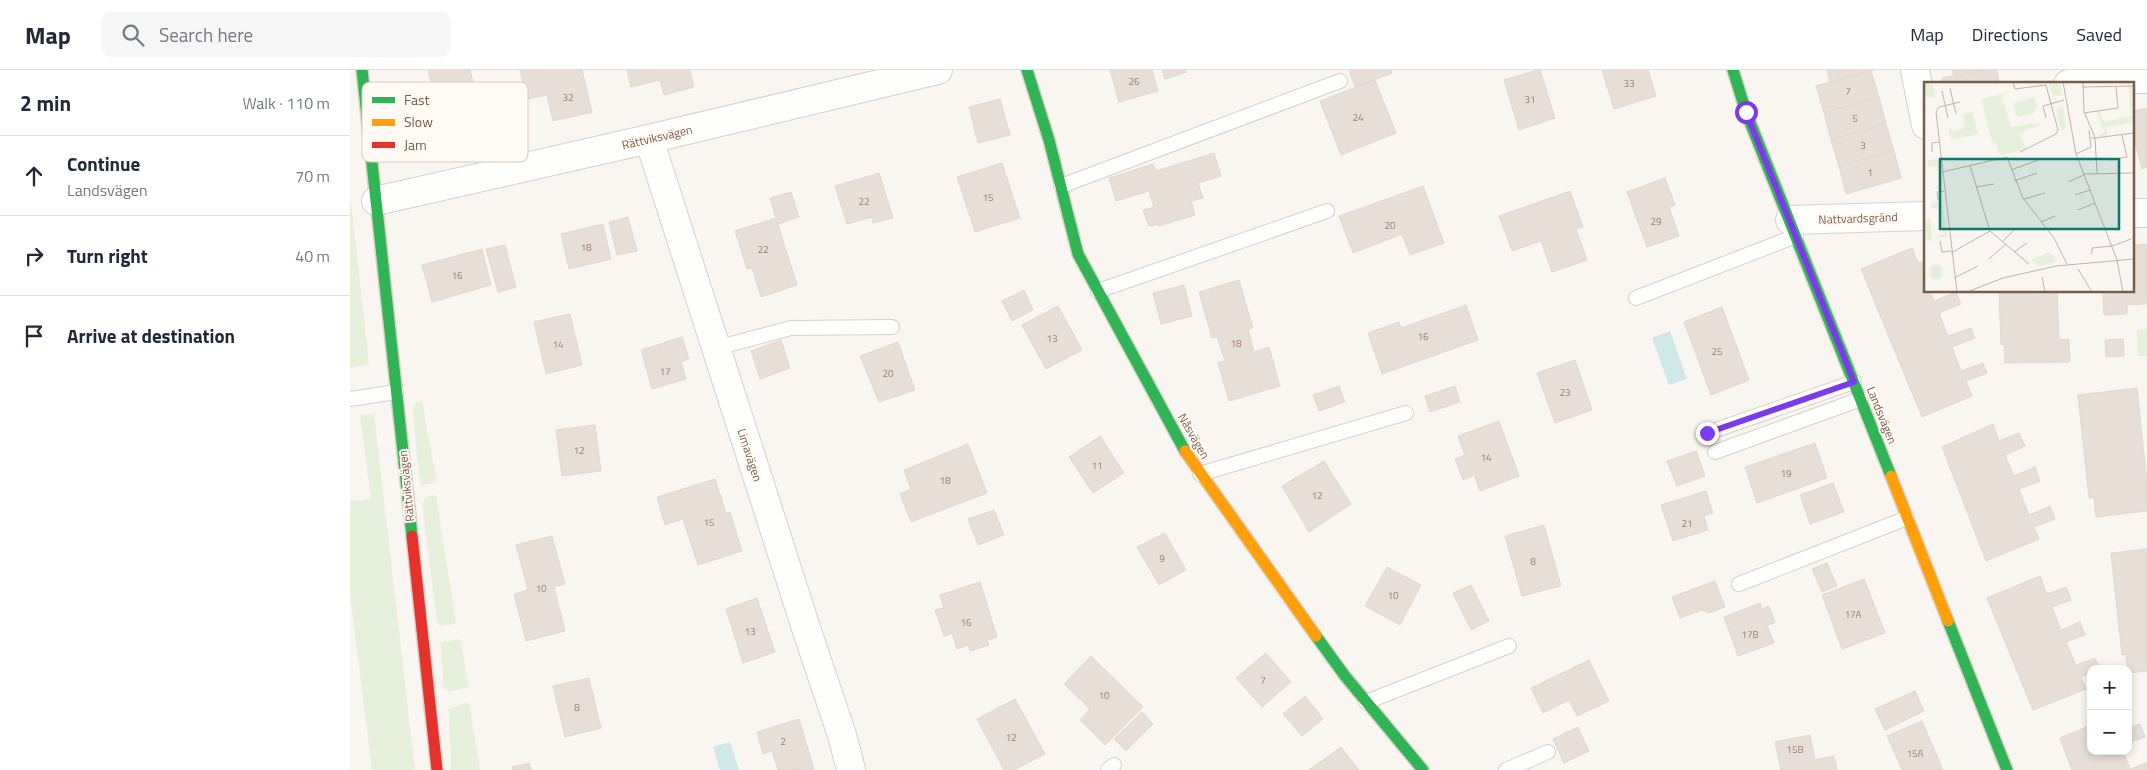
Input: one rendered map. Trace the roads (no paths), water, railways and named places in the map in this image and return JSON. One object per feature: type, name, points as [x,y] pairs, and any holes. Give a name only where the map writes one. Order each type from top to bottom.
[{"type":"street","name":"Rättviksvägen","points":[[376,201],[649,139],[938,70]]},
{"type":"street","name":"Nåsvägen","points":[[1027,70],[1049,140],[1078,254],[1189,458],[1345,676],[1423,770]]},
{"type":"street","name":"Landsvägen","points":[[1732,70],[1746,112],[2007,770]]},
{"type":"street","points":[[1915,70],[1924,115]]},
{"type":"street","points":[[2082,82],[2102,79],[2147,79]]},
{"type":"street","name":"Limavägen","points":[[649,139],[842,735],[851,770]]},
{"type":"street","name":"Rättviksvägen","points":[[372,162],[437,770]]},
{"type":"street","points":[[2134,213],[2147,213]]},
{"type":"street","name":"Nattvardsgränd","points":[[1793,228],[1924,216]]},
{"type":"lane","points":[[1061,186],[1340,81]]},
{"type":"lane","points":[[1098,291],[1327,211]]},
{"type":"lane","points":[[1636,298],[1793,228]]},
{"type":"lane","points":[[716,348],[791,328],[892,327]]},
{"type":"lane","points":[[1707,433],[1854,382]]},
{"type":"lane","points":[[350,399],[396,392]]},
{"type":"lane","points":[[1715,452],[1861,399]]},
{"type":"lane","points":[[1200,474],[1406,412]]},
{"type":"lane","points":[[1739,584],[1908,518]]},
{"type":"lane","points":[[1366,702],[1509,646]]},
{"type":"lane","points":[[1506,770],[1548,752]]},
{"type":"water","points":[[1670,331],[1687,379],[1669,385],[1652,338]]},
{"type":"water","points":[[730,742],[739,770],[720,770],[713,747]]}]
